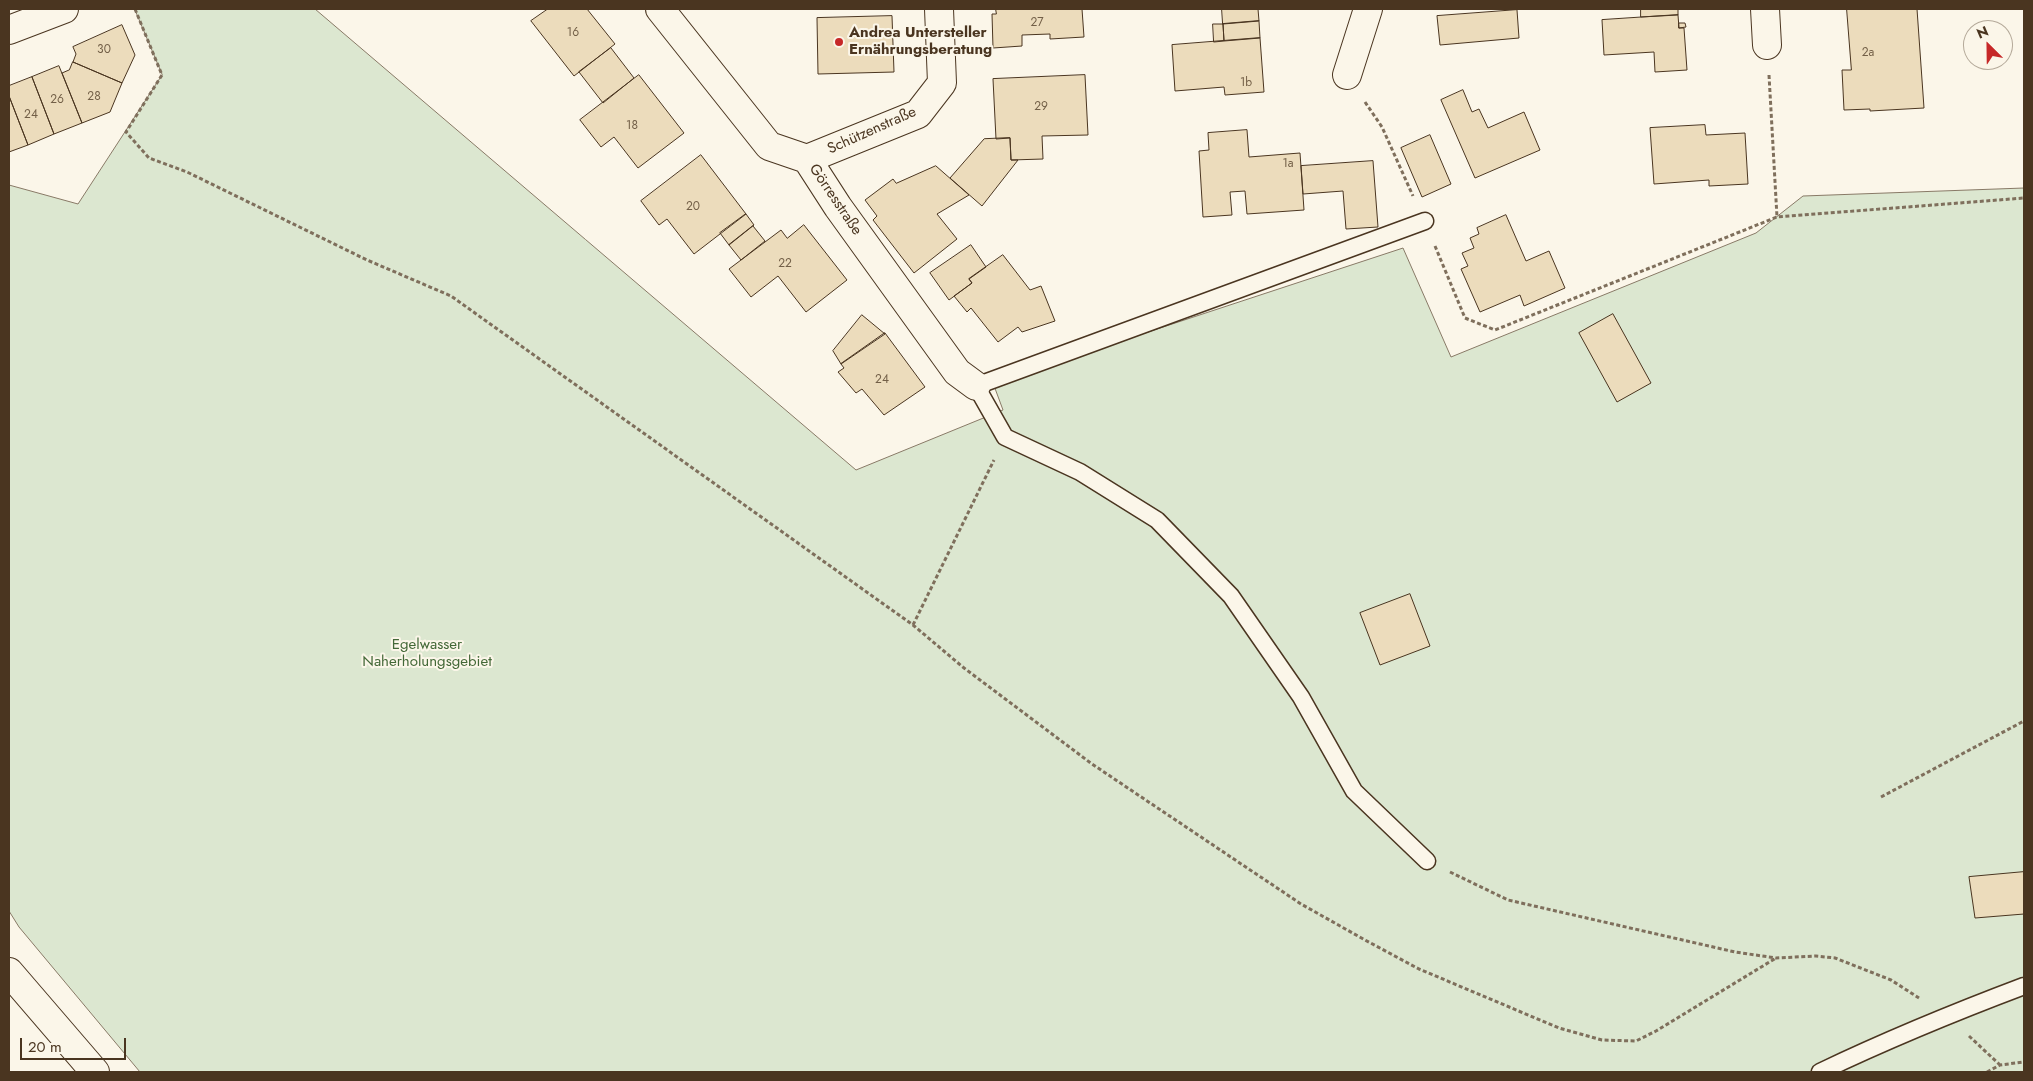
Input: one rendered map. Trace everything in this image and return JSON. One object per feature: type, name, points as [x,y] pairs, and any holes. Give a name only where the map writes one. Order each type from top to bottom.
[{"type":"main road","points":[[9,30],[64,9]]},
{"type":"main road","name":"Görresstraße","points":[[660,9],[769,146],[807,159],[838,207],[957,372],[976,386]]},
{"type":"main road","name":"Schützenstraße","points":[[807,159],[918,114],[942,83],[939,9]]},
{"type":"main road","points":[[1347,75],[1368,9]]},
{"type":"main road","points":[[1765,9],[1767,45]]},
{"type":"main road","points":[[9,972],[95,1072]]},
{"type":"lane","points":[[1425,221],[976,386],[1005,437],[1080,472],[1157,520],[1230,596],[1301,697],[1354,791],[1427,861]]},
{"type":"lane","points":[[1820,1072],[1870,1048],[1948,1015],[2024,986]]},
{"type":"path","points":[[135,9],[162,75],[126,132],[149,158],[186,172],[367,260],[451,296],[912,625],[964,668],[1092,764],[1302,904],[1419,969],[1559,1028],[1602,1040],[1636,1041],[1656,1031],[1776,958]]},
{"type":"path","points":[[1767,45],[1777,217]]},
{"type":"path","points":[[1347,75],[1382,128],[1425,221],[1465,318],[1495,330],[1777,217],[2024,198]]},
{"type":"path","points":[[912,625],[1005,437]]},
{"type":"path","points":[[1881,798],[2024,721]]},
{"type":"path","points":[[1427,861],[1508,900],[1735,952],[1776,958],[1816,956],[1835,958],[1891,980],[1948,1015],[2000,1065]]},
{"type":"path","points":[[1987,1072],[2000,1065],[2024,1062]]},
{"type":"green space","name":"Egelwasser Naherholungsgebiet","points":[[135,9],[315,9],[856,470],[1003,410],[993,383],[1403,248],[1451,357],[1756,233],[1803,196],[2024,188],[2024,1072],[140,1072],[19,927],[9,911],[9,185],[78,204],[162,75]]},
{"type":"building","points":[[548,9],[587,9],[615,44],[574,76],[531,21]]},
{"type":"building","points":[[996,9],[1082,9],[1084,37],[1050,39],[1050,34],[1022,35],[1022,46],[993,48],[992,14],[996,14]]},
{"type":"building","points":[[1222,9],[1258,9],[1259,21],[1223,24]]},
{"type":"building","points":[[1641,9],[1678,9],[1678,15],[1641,17]]},
{"type":"building","points":[[1847,9],[1917,9],[1924,108],[1870,111],[1870,109],[1844,110],[1842,70],[1851,70]]},
{"type":"building","points":[[1517,10],[1519,38],[1440,45],[1437,16]]},
{"type":"building","points":[[1678,15],[1679,28],[1684,28],[1687,70],[1655,72],[1654,52],[1604,55],[1602,20]]},
{"type":"building","points":[[892,16],[894,72],[818,74],[817,18]]},
{"type":"building","points":[[1259,21],[1260,38],[1224,41],[1223,24]]},
{"type":"building","points":[[1679,23],[1685,23],[1686,27],[1679,28]]},
{"type":"building","points":[[1213,24],[1223,24],[1224,41],[1214,42]]},
{"type":"building","points":[[122,25],[135,55],[122,83],[73,62],[76,54],[73,47]]},
{"type":"building","points":[[1260,38],[1264,92],[1225,95],[1224,87],[1175,91],[1172,45]]},
{"type":"building","points":[[611,48],[634,78],[603,103],[579,72]]},
{"type":"building","points":[[73,62],[122,83],[110,112],[82,123],[62,73],[69,70]]},
{"type":"building","points":[[59,66],[82,123],[54,134],[32,77]]},
{"type":"building","points":[[639,75],[684,133],[638,168],[614,137],[601,147],[580,120]]},
{"type":"building","points":[[1085,75],[1088,135],[1042,136],[1043,159],[1011,160],[1010,138],[996,139],[993,79]]},
{"type":"building","points":[[32,77],[54,134],[28,145],[9,96],[9,86]]},
{"type":"building","points":[[1463,90],[1472,112],[1479,109],[1488,128],[1524,112],[1540,150],[1475,178],[1441,100]]},
{"type":"building","points":[[9,96],[28,145],[9,152]]},
{"type":"building","points":[[1705,125],[1706,135],[1745,133],[1748,184],[1709,186],[1709,180],[1654,184],[1650,128]]},
{"type":"building","points":[[1247,130],[1249,157],[1300,153],[1304,210],[1247,214],[1245,191],[1230,192],[1232,215],[1203,217],[1199,151],[1209,150],[1208,133]]},
{"type":"building","points":[[1430,135],[1451,184],[1422,197],[1401,148]]},
{"type":"building","points":[[1010,138],[1011,160],[1018,160],[982,206],[950,178],[984,139]]},
{"type":"building","points":[[701,155],[746,214],[694,254],[667,219],[659,225],[641,201]]},
{"type":"building","points":[[1373,161],[1378,227],[1346,229],[1343,191],[1303,194],[1301,166]]},
{"type":"building","points":[[936,166],[969,195],[937,214],[957,239],[914,273],[873,220],[877,216],[865,200],[893,179],[896,183]]},
{"type":"building","points":[[746,214],[754,225],[729,245],[720,233]]},
{"type":"building","points":[[1506,215],[1526,261],[1549,251],[1565,288],[1524,306],[1520,295],[1480,312],[1461,269],[1468,266],[1462,253],[1474,248],[1470,238],[1479,234],[1477,228]]},
{"type":"building","points":[[804,225],[847,280],[806,312],[778,276],[751,297],[729,269],[781,230],[787,238]]},
{"type":"building","points":[[753,226],[765,241],[741,260],[729,245]]},
{"type":"building","points":[[971,245],[986,267],[969,279],[972,283],[949,300],[930,273]]},
{"type":"building","points":[[1003,255],[1030,290],[1041,286],[1055,321],[1022,332],[1018,327],[998,342],[971,308],[967,312],[954,296],[972,283],[969,279]]},
{"type":"building","points":[[1613,314],[1651,383],[1617,402],[1579,333]]},
{"type":"building","points":[[862,315],[885,334],[841,364],[833,351]]},
{"type":"building","points":[[885,333],[925,387],[884,415],[862,389],[856,393],[838,372],[844,368],[841,364]]},
{"type":"building","points":[[1410,594],[1430,646],[1380,665],[1360,613]]},
{"type":"building","points":[[2024,872],[2024,914],[1975,918],[1969,877]]},
{"type":"place","name":"Andrea Untersteller Ernährungsberatung","points":[[839,42]]}]
